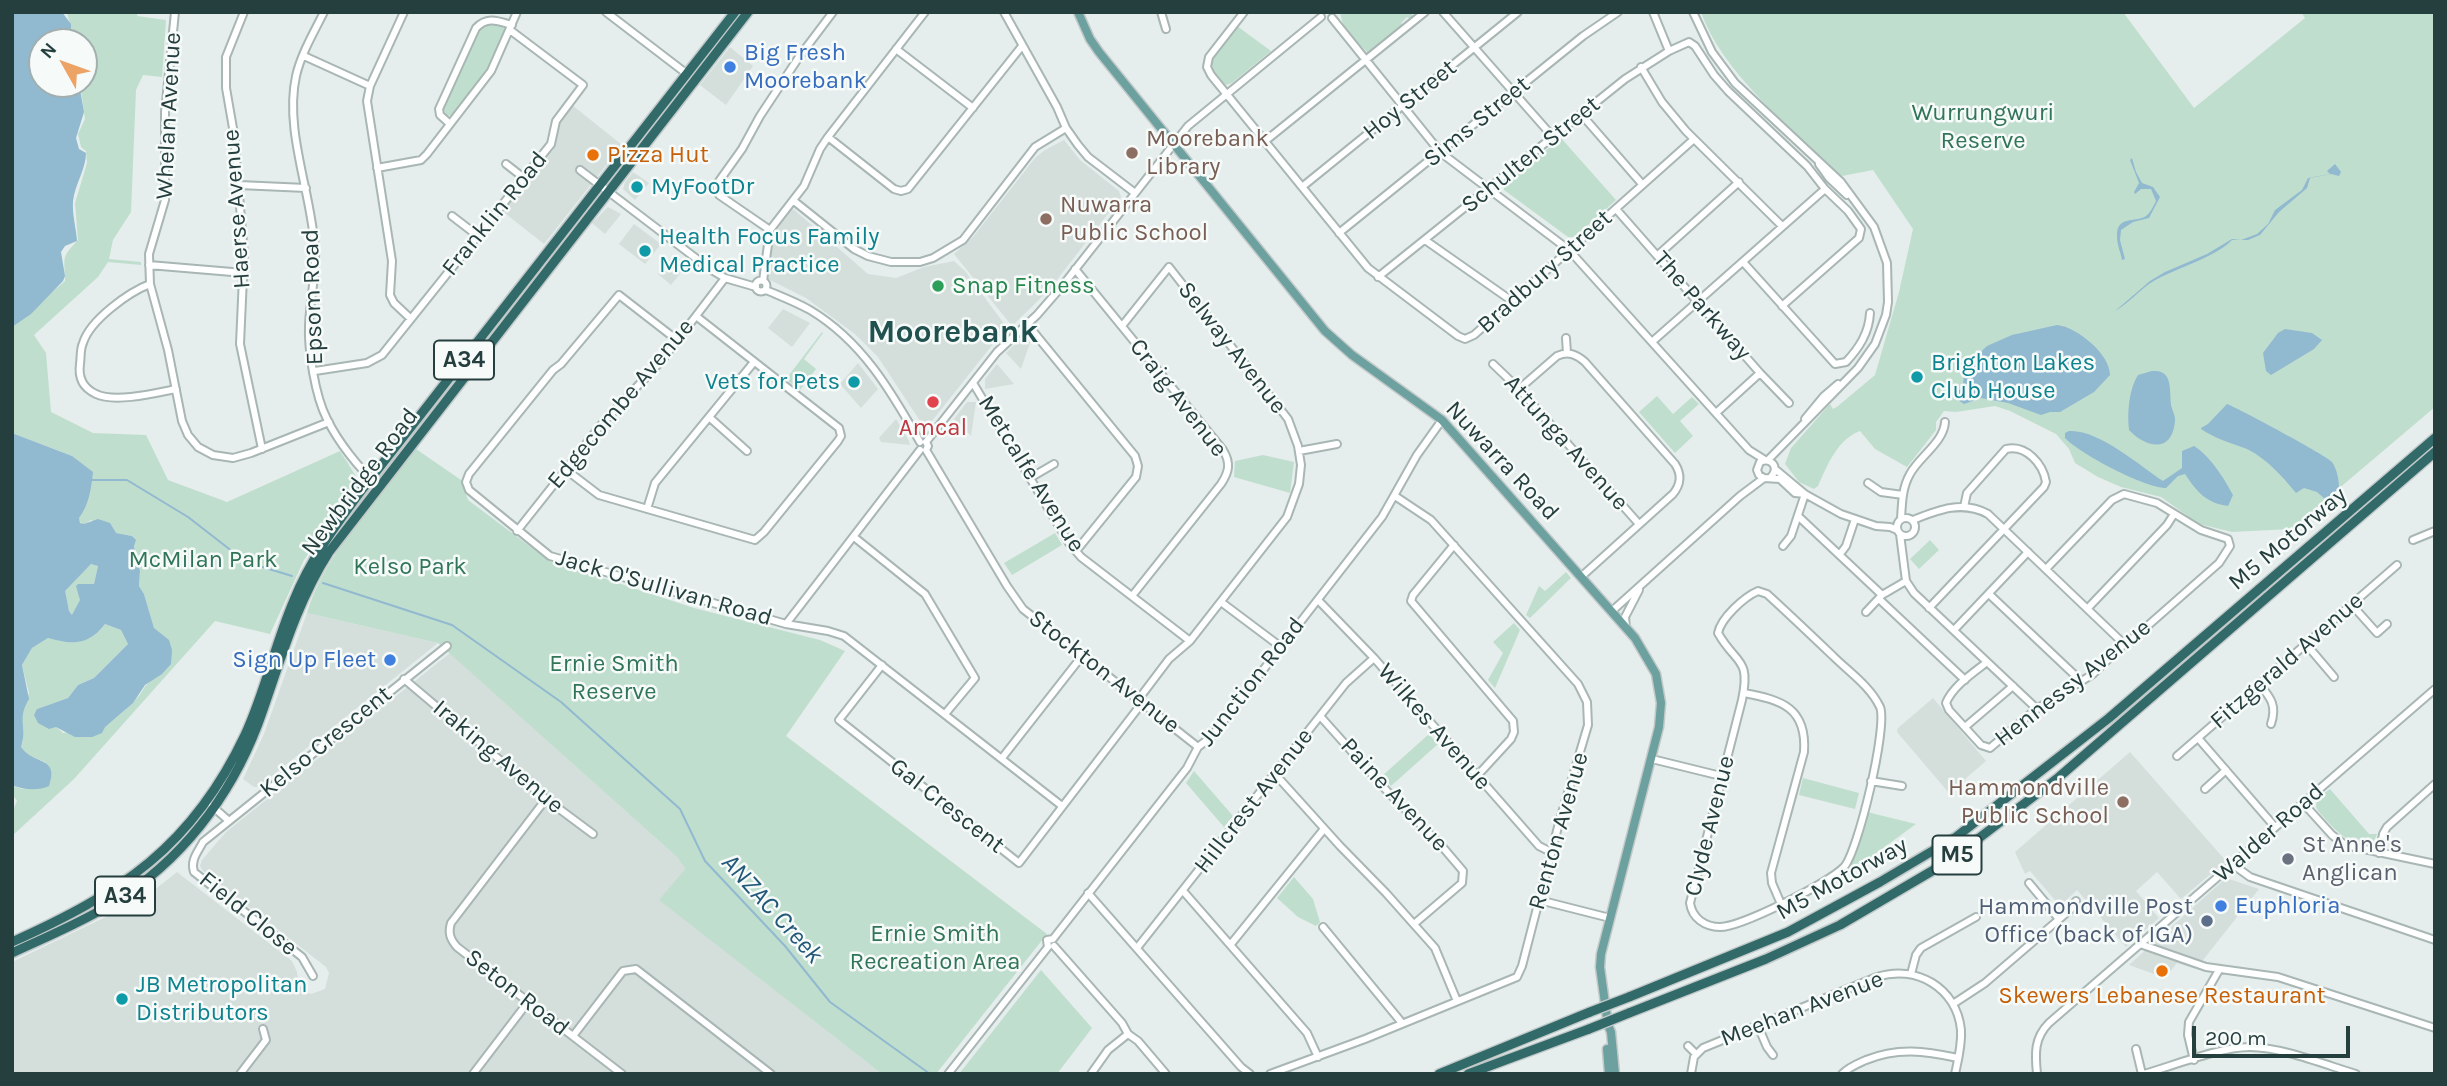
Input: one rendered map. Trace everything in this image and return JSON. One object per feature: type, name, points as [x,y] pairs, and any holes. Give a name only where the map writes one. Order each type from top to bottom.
[{"type":"highway","name":"Newbridge Road","points":[[313,570],[605,188],[735,12]]},
{"type":"highway","name":"Newbridge Road","points":[[12,953],[92,915],[127,894],[191,838],[250,746],[302,591],[327,538],[370,479],[748,12]]},
{"type":"highway","name":"M5 Motorway","points":[[1439,1074],[1788,932],[1956,837],[2109,718],[2435,438]]},
{"type":"highway","name":"M5 Motorway","points":[[1468,1074],[1766,959],[1840,925],[1949,861],[2059,777],[2435,452]]},
{"type":"highway","name":"Newbridge Road","points":[[12,942],[79,910],[129,880],[211,805]]},
{"type":"highway","points":[[1481,1074],[1519,1054]]},
{"type":"main road","name":"Nuwarra Road","points":[[1078,12],[1099,52],[1325,331],[1352,355],[1442,420],[1582,576],[1626,627],[1650,660],[1659,688],[1660,717],[1652,759],[1601,954],[1600,967],[1608,1026],[1609,1074]]},
{"type":"main road","name":"Nuwarra Road","points":[[1608,1026],[1611,1032],[1615,1074]]},
{"type":"street","name":"Whelan Avenue","points":[[175,12],[165,112],[165,200],[151,242],[149,265],[150,284],[168,350],[182,421],[188,435],[198,447],[213,455],[233,458],[329,422]]},
{"type":"street","name":"Haerse Avenue","points":[[244,12],[226,57],[226,88],[239,185],[244,273],[240,344],[262,449]]},
{"type":"street","name":"Epsom Road","points":[[324,12],[295,80],[294,107],[315,248],[309,324],[321,404],[329,422],[370,479],[379,485]]},
{"type":"street","points":[[404,12],[370,86],[367,109],[392,261],[390,295],[394,303],[411,319]]},
{"type":"street","points":[[377,168],[421,159],[491,71],[517,12]]},
{"type":"street","points":[[606,12],[687,74]]},
{"type":"street","points":[[770,230],[723,198],[714,187],[742,149],[799,57],[833,12]]},
{"type":"street","points":[[763,281],[770,230],[806,183],[828,137],[925,12]]},
{"type":"street","points":[[1004,12],[1066,128],[1088,157],[1135,193]]},
{"type":"street","points":[[1161,12],[1166,29]]},
{"type":"street","name":"Bradbury Street","points":[[1244,12],[1208,62],[1209,71],[1368,268],[1465,339],[1474,335],[1694,139]]},
{"type":"street","points":[[1264,142],[1425,12]]},
{"type":"street","points":[[1443,12],[1553,137]]},
{"type":"street","name":"Hoy Street","points":[[1302,187],[1518,12]]},
{"type":"street","name":"Sims Street","points":[[1339,233],[1583,36],[1618,12]]},
{"type":"street","points":[[1653,12],[1669,51]]},
{"type":"street","points":[[1693,12],[1712,52],[1727,74],[1818,163],[1836,186],[1852,198],[1866,215],[1880,238],[1887,263],[1889,289],[1886,315],[1875,344],[1865,360],[1782,447],[1757,468],[1740,496]]},
{"type":"street","points":[[786,624],[1004,344],[1047,304],[1193,121],[1320,15],[1325,20],[1333,15],[1366,61],[1440,152],[1569,250],[1749,450],[1759,475],[1780,479],[1795,493],[1805,495]]},
{"type":"street","points":[[450,124],[440,115],[439,109],[476,28],[493,19],[511,27]]},
{"type":"street","name":"Franklin Road","points":[[315,371],[377,359],[551,144],[556,121],[583,85],[511,27]]},
{"type":"street","name":"Schulten Street","points":[[1378,277],[1641,67],[1689,42],[1695,46],[1714,75],[1801,161],[1825,189]]},
{"type":"street","points":[[828,137],[894,189],[905,190],[913,185],[1022,46]]},
{"type":"street","points":[[897,49],[973,108]]},
{"type":"street","points":[[304,56],[370,86]]},
{"type":"street","points":[[1641,67],[1662,102],[1694,139],[1783,226]]},
{"type":"street","points":[[1581,114],[1642,184]]},
{"type":"street","points":[[794,201],[854,249],[868,256],[891,262],[920,262],[933,258],[963,240],[1034,147],[1066,128]]},
{"type":"street","points":[[506,164],[524,178]]},
{"type":"street","points":[[580,170],[725,278],[756,287],[759,291],[766,290],[767,285],[763,281]]},
{"type":"street","points":[[1658,255],[1739,182]]},
{"type":"street","points":[[239,185],[306,188]]},
{"type":"street","points":[[1653,341],[1825,189],[1854,219],[1861,229],[1860,236],[1782,306]]},
{"type":"street","name":"The Parkway","points":[[1616,208],[1789,403]]},
{"type":"street","points":[[452,216],[478,236]]},
{"type":"street","points":[[1425,240],[1512,301]]},
{"type":"street","points":[[1742,261],[1829,360],[1839,365],[1846,362],[1859,346],[1868,329],[1870,313]]},
{"type":"street","points":[[149,265],[244,273]]},
{"type":"street","name":"Selway Avenue","points":[[1122,326],[1169,267],[1280,407],[1293,428],[1301,465],[1299,484],[1287,517],[1190,641],[1169,659],[1140,702]]},
{"type":"street","name":"Craig Avenue","points":[[1075,269],[1223,450],[1229,464],[1221,484],[1132,596]]},
{"type":"street","name":"Edgecombe Avenue","points":[[517,531],[601,425],[663,359],[725,278]]},
{"type":"street","points":[[756,287],[758,282],[763,281]]},
{"type":"street","points":[[150,284],[130,293],[92,328],[82,343],[78,374],[84,386],[97,396],[134,398],[176,389]]},
{"type":"street","name":"Stockton Avenue","points":[[766,290],[814,313],[855,346],[877,371],[1016,600],[1031,616],[1198,747]]},
{"type":"street","name":"Jack O'Sullivan Road","points":[[677,341],[619,295],[561,365],[553,370],[470,474],[466,482],[472,495],[550,556],[786,624],[844,636],[1062,806]]},
{"type":"street","points":[[565,469],[599,495],[755,540],[764,532],[838,441],[841,436],[839,428],[695,316]]},
{"type":"street","points":[[1027,324],[1135,456],[1138,466],[1136,477],[1076,551]]},
{"type":"street","points":[[1566,338],[1567,353]]},
{"type":"street","points":[[1519,389],[1553,358],[1567,353],[1576,355],[1675,464],[1681,479],[1673,494],[1582,576]]},
{"type":"street","points":[[647,509],[655,483],[754,362]]},
{"type":"street","name":"Attunga Avenue","points":[[1493,364],[1519,389],[1639,524]]},
{"type":"street","points":[[1716,413],[1760,373]]},
{"type":"street","name":"Metcalfe Avenue","points":[[973,383],[1076,551],[1190,641]]},
{"type":"street","points":[[709,417],[747,451]]},
{"type":"street","name":"Junction Road","points":[[948,1074],[1187,768],[1198,747],[1211,737],[1382,517],[1417,455],[1442,420]]},
{"type":"street","points":[[1945,422],[1943,432],[1910,474],[1903,498],[1899,526],[1906,581],[1929,608],[2037,709]]},
{"type":"street","points":[[913,429],[923,433],[936,429]]},
{"type":"street","points":[[1299,451],[1337,444]]},
{"type":"street","points":[[1612,611],[1740,496],[1767,478],[1775,467],[1782,447]]},
{"type":"street","points":[[1929,608],[2046,482],[2041,465],[2013,448],[2003,451],[1967,493],[1965,507]]},
{"type":"street","points":[[1749,450],[1767,460],[1805,495],[1827,507],[1876,526],[1899,526],[1948,507],[1965,507],[1988,514],[2124,644]]},
{"type":"street","points":[[1030,478],[1054,464]]},
{"type":"street","points":[[1681,479],[1689,480]]},
{"type":"street","points":[[1868,483],[1881,492],[1903,498]]},
{"type":"street","name":"Hennessy Avenue","points":[[1987,662],[1949,696],[1946,703],[1981,745],[1990,748],[2037,709],[2092,674],[2218,564],[2230,546],[2228,539],[2201,530],[2157,503],[2124,494],[2116,496],[2046,569]]},
{"type":"street","points":[[1783,546],[1791,536],[1805,495]]},
{"type":"street","name":"Renton Avenue","points":[[1270,1074],[1517,976],[1522,967],[1551,852],[1588,728],[1587,702],[1578,684],[1431,520],[1395,496]]},
{"type":"street","points":[[1902,554],[1913,522],[1903,498]]},
{"type":"street","points":[[2088,608],[2167,525],[2174,514]]},
{"type":"street","points":[[1798,516],[1840,554],[1965,680]]},
{"type":"street","points":[[1840,554],[1846,546],[1855,519]]},
{"type":"street","points":[[1899,526],[1910,535]]},
{"type":"street","points":[[2413,540],[2433,534]]},
{"type":"street","points":[[854,537],[925,594],[975,678],[945,714]]},
{"type":"street","points":[[1411,601],[1454,545]]},
{"type":"street","points":[[1954,631],[2028,552]]},
{"type":"street","name":"Fitzgerald Avenue","points":[[2177,757],[2398,565]]},
{"type":"street","points":[[1866,612],[1880,597],[1906,581]]},
{"type":"street","points":[[1626,627],[1625,617],[1642,585]]},
{"type":"street","name":"Clyde Avenue","points":[[1762,592],[1868,689],[1881,709],[1881,732],[1871,781],[1854,848],[1846,865],[1804,894],[1726,926],[1710,926],[1693,915],[1690,903],[1692,893],[1721,776],[1744,693],[1746,673],[1718,633],[1720,625],[1753,593],[1762,592]]},
{"type":"street","points":[[1989,594],[2081,681]]},
{"type":"street","name":"Wilkes Avenue","points":[[1318,600],[1374,658],[1539,846],[1551,852]]},
{"type":"street","points":[[1402,601],[1411,601],[1513,721],[1514,732],[1511,739],[1476,776]]},
{"type":"street","points":[[1221,602],[1280,646]]},
{"type":"street","points":[[2352,605],[2378,633],[2387,624]]},
{"type":"street","points":[[2306,644],[2334,677]]},
{"type":"street","name":"Kelso Crescent","points":[[229,821],[447,646]]},
{"type":"street","points":[[1002,758],[1082,656]]},
{"type":"street","name":"Hillcrest Avenue","points":[[1137,948],[1184,892],[1346,683],[1374,658]]},
{"type":"street","name":"Gal Crescent","points":[[883,665],[839,720],[1019,863],[1140,702]]},
{"type":"street","name":"Iraking Avenue","points":[[404,679],[546,799],[593,834]]},
{"type":"street","points":[[2260,685],[2274,705],[2271,724]]},
{"type":"street","points":[[1965,727],[2013,686]]},
{"type":"street","name":"Walder Road","points":[[2037,1074],[2036,1046],[2043,1029],[2435,689]]},
{"type":"street","points":[[1744,693],[1779,701],[1793,712],[1802,724],[1805,738],[1804,752],[1771,873],[1772,883],[1781,904]]},
{"type":"street","name":"Paine Avenue","points":[[1320,716],[1387,792],[1440,844],[1467,877],[1414,924]]},
{"type":"street","points":[[2198,738],[2275,827]]},
{"type":"street","points":[[1652,759],[1721,776]]},
{"type":"street","points":[[2205,789],[2226,770]]},
{"type":"street","points":[[1275,774],[1414,924],[1438,954],[1457,1001]]},
{"type":"street","points":[[1871,781],[1902,786]]},
{"type":"street","points":[[2379,853],[2387,827],[2435,784]]},
{"type":"street","name":"Seton Road","points":[[546,799],[452,923],[449,932],[451,940],[622,1074]]},
{"type":"street","points":[[2303,803],[2341,843],[2355,849],[2435,864]]},
{"type":"street","points":[[211,805],[229,821]]},
{"type":"street","name":"Field Close","points":[[229,821],[203,842],[194,857],[194,872],[302,957],[313,976]]},
{"type":"street","points":[[1231,944],[1324,828]]},
{"type":"street","points":[[2232,864],[2250,877],[2435,940]]},
{"type":"street","points":[[2029,883],[2059,919]]},
{"type":"street","points":[[1184,892],[1307,1033],[1318,1057]]},
{"type":"street","points":[[1088,893],[1250,1074]]},
{"type":"street","points":[[1539,900],[1610,918]]},
{"type":"street","points":[[1955,1074],[1961,1029],[1953,1004],[1985,983],[2071,909],[2076,901]]},
{"type":"street","points":[[1911,974],[1916,955],[1921,948],[1976,917]]},
{"type":"street","points":[[1323,927],[1402,1023]]},
{"type":"street","points":[[1052,944],[1122,1023],[1128,1034],[1138,1041],[1166,1074]]},
{"type":"street","points":[[2140,944],[2219,970],[2272,975],[2435,1028]]},
{"type":"street","points":[[573,1036],[623,971],[636,969],[771,1074]]},
{"type":"street","points":[[2194,1060],[2188,1035],[2189,1022],[2219,970]]},
{"type":"street","name":"Meehan Avenue","points":[[1691,1074],[1692,1062],[1703,1048],[1877,977],[1894,973],[1911,974],[1936,985],[1953,1004]]},
{"type":"street","points":[[472,1074],[528,1002]]},
{"type":"street","points":[[1758,1027],[1773,1055]]},
{"type":"street","points":[[240,1074],[266,1040],[263,1029]]},
{"type":"street","points":[[1091,1074],[1108,1051],[1128,1034]]},
{"type":"street","name":"Meehan Avenue","points":[[1688,1046],[1696,1054]]},
{"type":"street","points":[[2136,1049],[2143,1074],[2233,1049],[2252,1047],[2273,1050],[2356,1074]]},
{"type":"street","points":[[1839,1073],[1894,1052],[1922,1051],[1958,1058]]},
{"type":"shaded area","points":[[730,47],[753,66],[726,105],[700,85]]},
{"type":"shaded area","points":[[572,105],[622,145],[544,244],[502,211],[554,149],[557,126]]},
{"type":"shaded area","name":"Nuwarra Public School","points":[[1064,140],[1080,160],[1119,191],[1121,197],[1049,290],[1012,326],[954,254],[973,237],[1035,158]]},
{"type":"shaded area","points":[[633,172],[649,183],[635,200],[623,189]]},
{"type":"shaded area","points":[[608,207],[621,214],[605,234],[592,223]]},
{"type":"shaded area","points":[[792,208],[868,274],[896,278],[924,267],[954,261],[965,271],[1008,329],[997,339],[928,426],[922,424],[878,357],[855,334],[806,298],[768,279],[774,233]]},
{"type":"shaded area","points":[[634,224],[661,244],[645,264],[619,244]]},
{"type":"shaded area","points":[[674,254],[687,265],[671,285],[658,274]]},
{"type":"shaded area","points":[[783,309],[810,323],[792,347],[768,328]]},
{"type":"shaded area","points":[[1021,338],[1031,340],[1021,369],[1006,353]]},
{"type":"shaded area","points":[[858,363],[878,389],[861,408],[840,384]]},
{"type":"shaded area","points":[[997,364],[1014,384],[985,389],[985,379]]},
{"type":"shaded area","points":[[967,402],[976,402],[971,436],[954,419]]},
{"type":"shaded area","points":[[896,419],[910,445],[881,442],[879,438]]},
{"type":"shaded area","points":[[307,613],[438,643],[258,787],[254,787],[243,779],[264,734]]},
{"type":"shaded area","points":[[450,653],[677,857],[685,869],[660,900],[882,1074],[12,1074],[12,962],[143,899],[177,872],[292,961],[299,985],[304,991],[311,994],[325,989],[329,973],[326,967],[203,871],[200,866],[202,860],[226,832]]},
{"type":"shaded area","points":[[1933,698],[1986,761],[1949,793],[1897,732],[1898,728]]},
{"type":"shaded area","name":"Hammondville Public School","points":[[2130,752],[2226,861],[2181,899],[2157,872],[2136,891],[2159,918],[2126,947],[2077,890],[2060,906],[2030,871],[2025,874],[2015,852]]},
{"type":"shaded area","points":[[2226,878],[2259,889],[2196,969],[2177,963],[2165,978],[2129,965]]},
{"type":"green space","name":"McMilan Park","points":[[67,12],[138,12],[137,16],[166,20],[162,77],[143,75],[136,90],[131,212],[113,240],[109,259],[141,262],[141,265],[108,262],[98,277],[34,335],[46,353],[51,412],[93,433],[146,435],[168,480],[227,502],[340,451],[359,481],[304,560],[270,634],[215,621],[74,779],[12,836],[12,812],[17,801],[12,794],[12,785],[22,789],[31,788],[45,762],[25,754],[21,747],[21,713],[29,693],[22,665],[32,648],[48,638],[72,641],[87,638],[105,624],[121,630],[128,644],[94,678],[78,685],[68,698],[37,709],[63,733],[97,727],[111,721],[137,698],[151,681],[154,628],[139,586],[140,571],[132,536],[116,533],[91,520],[84,525],[81,523],[78,518],[83,507],[72,456],[12,433],[12,327],[65,281],[65,259],[78,240],[75,203],[87,163],[86,151],[81,147],[78,134],[85,119],[82,98],[98,98],[98,28],[71,28]]},
{"type":"green space","points":[[1340,12],[1414,12],[1414,17],[1411,20],[1407,17],[1401,23],[1404,26],[1368,53],[1344,29]]},
{"type":"green space","name":"Wurrungwuri Reserve","points":[[1701,12],[2123,12],[2194,108],[2305,18],[2301,12],[2435,12],[2435,407],[2291,529],[2232,532],[2199,524],[2161,497],[2121,487],[2098,477],[2075,463],[2069,449],[2056,434],[1995,406],[1956,412],[1944,411],[1936,422],[1936,430],[1907,467],[1875,449],[1860,431],[1839,447],[1818,486],[1814,489],[1799,482],[1785,464],[1791,448],[1830,404],[1833,409],[1838,406],[1875,375],[1899,292],[1913,229],[1873,170],[1842,176],[1835,172],[1759,98],[1724,56]]},
{"type":"green space","points":[[497,23],[505,32],[491,66],[453,115],[446,116],[443,108],[477,32],[485,24]]},
{"type":"green space","points":[[1237,26],[1271,51],[1226,85],[1214,73],[1211,62]]},
{"type":"green space","points":[[1561,138],[1616,200],[1575,237],[1568,237],[1504,190],[1504,185]]},
{"type":"green space","points":[[822,332],[804,359],[816,369],[800,390],[786,379]]},
{"type":"green space","points":[[1657,396],[1673,414],[1692,397],[1699,404],[1680,421],[1693,436],[1675,453],[1639,412]]},
{"type":"green space","points":[[416,449],[461,480],[468,500],[548,560],[694,608],[820,640],[845,651],[786,736],[1047,934],[936,1074],[882,1074],[659,900],[685,869],[677,857],[438,643],[307,613],[326,570],[339,549]]},
{"type":"green space","points":[[1263,455],[1294,462],[1290,493],[1234,477],[1235,461]]},
{"type":"green space","points":[[1055,533],[1062,545],[1012,575],[1004,563]]},
{"type":"green space","points":[[1930,540],[1939,550],[1919,569],[1910,559]]},
{"type":"green space","points":[[91,564],[98,566],[94,584],[83,584],[73,616],[64,591]]},
{"type":"green space","points":[[1566,572],[1571,578],[1530,618],[1526,615],[1539,586],[1545,591]]},
{"type":"green space","points":[[1514,623],[1520,630],[1495,688],[1488,680],[1503,653],[1493,642]]},
{"type":"green space","points":[[1429,734],[1438,744],[1391,786],[1382,776]]},
{"type":"green space","points":[[1194,771],[1233,816],[1224,827],[1186,783]]},
{"type":"green space","points":[[1803,778],[1859,793],[1855,809],[1799,795]]},
{"type":"green space","points":[[2330,789],[2369,834],[2377,834],[2373,843],[2359,844],[2347,839],[2319,812],[2317,801]]},
{"type":"green space","points":[[1867,812],[1916,824],[1846,875]]},
{"type":"green space","points":[[1294,877],[1313,899],[1320,922],[1316,926],[1298,917],[1277,898]]},
{"type":"green space","points":[[1041,970],[1092,1028],[1057,1074],[959,1074]]},
{"type":"water","points":[[12,12],[62,12],[71,28],[28,28],[28,98],[82,98],[84,112],[76,138],[79,149],[86,153],[73,201],[77,241],[65,246],[61,252],[65,276],[63,281],[31,314],[12,327]]},
{"type":"water","points":[[2132,158],[2142,183],[2153,187],[2160,197],[2149,218],[2133,222],[2121,230],[2120,240],[2125,259],[2122,260],[2117,240],[2120,225],[2146,216],[2156,201],[2151,189],[2141,189],[2135,194],[2139,183],[2130,160]]},
{"type":"water","points":[[2335,164],[2341,172],[2339,176],[2331,174],[2310,178],[2307,188],[2279,212],[2260,235],[2241,240],[2257,234],[2268,224],[2275,210],[2302,190],[2308,178],[2330,174],[2327,171]]},
{"type":"water","points":[[2232,239],[2241,240],[2232,240],[2215,253],[2149,284],[2114,312],[2150,281],[2165,272],[2207,254]]},
{"type":"water","points":[[2057,325],[2083,336],[2105,359],[2110,375],[2094,392],[2060,412],[2041,415],[2008,403],[1981,398],[1964,404],[1951,395],[1961,388],[1964,368],[1987,346],[2012,335]]},
{"type":"water","points":[[2285,329],[2312,333],[2322,340],[2314,349],[2271,375],[2266,371],[2263,353],[2278,333]]},
{"type":"water","points":[[2152,371],[2162,372],[2167,377],[2175,418],[2169,438],[2158,444],[2143,441],[2129,430],[2128,423],[2129,401],[2135,381],[2138,375]]},
{"type":"water","points":[[2227,404],[2327,458],[2335,468],[2339,488],[2326,500],[2317,492],[2304,488],[2296,493],[2274,468],[2254,453],[2201,429]]},
{"type":"water","points":[[2080,432],[2105,442],[2163,481],[2182,468],[2182,451],[2194,446],[2211,461],[2233,495],[2228,506],[2214,502],[2198,491],[2185,474],[2178,476],[2166,488],[2143,482],[2084,453],[2065,438],[2065,433]]},
{"type":"water","points":[[12,433],[72,456],[93,472],[89,496],[79,518],[80,523],[98,519],[110,523],[116,533],[132,536],[136,540],[134,546],[140,571],[139,586],[154,628],[169,640],[172,650],[171,664],[162,674],[145,685],[133,703],[105,727],[102,733],[92,737],[75,737],[56,727],[49,729],[38,723],[34,715],[37,709],[68,698],[78,685],[94,678],[128,644],[121,630],[105,624],[87,640],[65,642],[48,638],[32,648],[22,665],[29,699],[23,713],[21,747],[26,753],[48,765],[51,776],[49,786],[40,789],[12,785]],"holes":[[[91,564],[98,566],[94,584],[76,586],[80,600],[72,615],[65,591]]]},
{"type":"waterway","name":"ANZAC Creek","points":[[90,480],[127,480],[188,517],[246,562],[292,576]]},
{"type":"waterway","name":"ANZAC Creek","points":[[323,583],[452,625],[561,702],[680,809],[705,861],[785,946],[830,1002],[930,1074]]},
{"type":"place","name":"Big Fresh Moorebank","points":[[730,67]]},
{"type":"place","name":"Moorebank Library","points":[[1132,153]]},
{"type":"place","name":"Pizza Hut","points":[[593,155]]},
{"type":"place","name":"MyFootDr","points":[[637,187]]},
{"type":"place","name":"Nuwarra Public School","points":[[1046,219]]},
{"type":"place","name":"Health Focus Family Medical Practice","points":[[645,251]]},
{"type":"place","name":"Snap Fitness","points":[[938,286]]},
{"type":"place","name":"Brighton Lakes Club House","points":[[1917,377]]},
{"type":"place","name":"Vets for Pets","points":[[854,382]]},
{"type":"place","name":"Amcal","points":[[933,402]]},
{"type":"place","name":"Sign Up Fleet","points":[[390,660]]},
{"type":"place","name":"Hammondville Public School","points":[[2123,802]]},
{"type":"place","name":"St Anne's Anglican","points":[[2288,859]]},
{"type":"place","name":"Euphloria","points":[[2221,906]]},
{"type":"place","name":"Hammondville Post Office (back of IGA)","points":[[2207,921]]},
{"type":"place","name":"Skewers Lebanese Restaurant","points":[[2162,971]]},
{"type":"place","name":"JB Metropolitan Distributors","points":[[122,999]]},
{"type":"district","name":"Moorebank","points":[[953,333]]},
{"type":"park label","name":"Kelso Park","points":[[410,567]]},
{"type":"park label","name":"Ernie Smith Reserve","points":[[614,678]]},
{"type":"park label","name":"Ernie Smith Recreation Area","points":[[935,948]]}]
